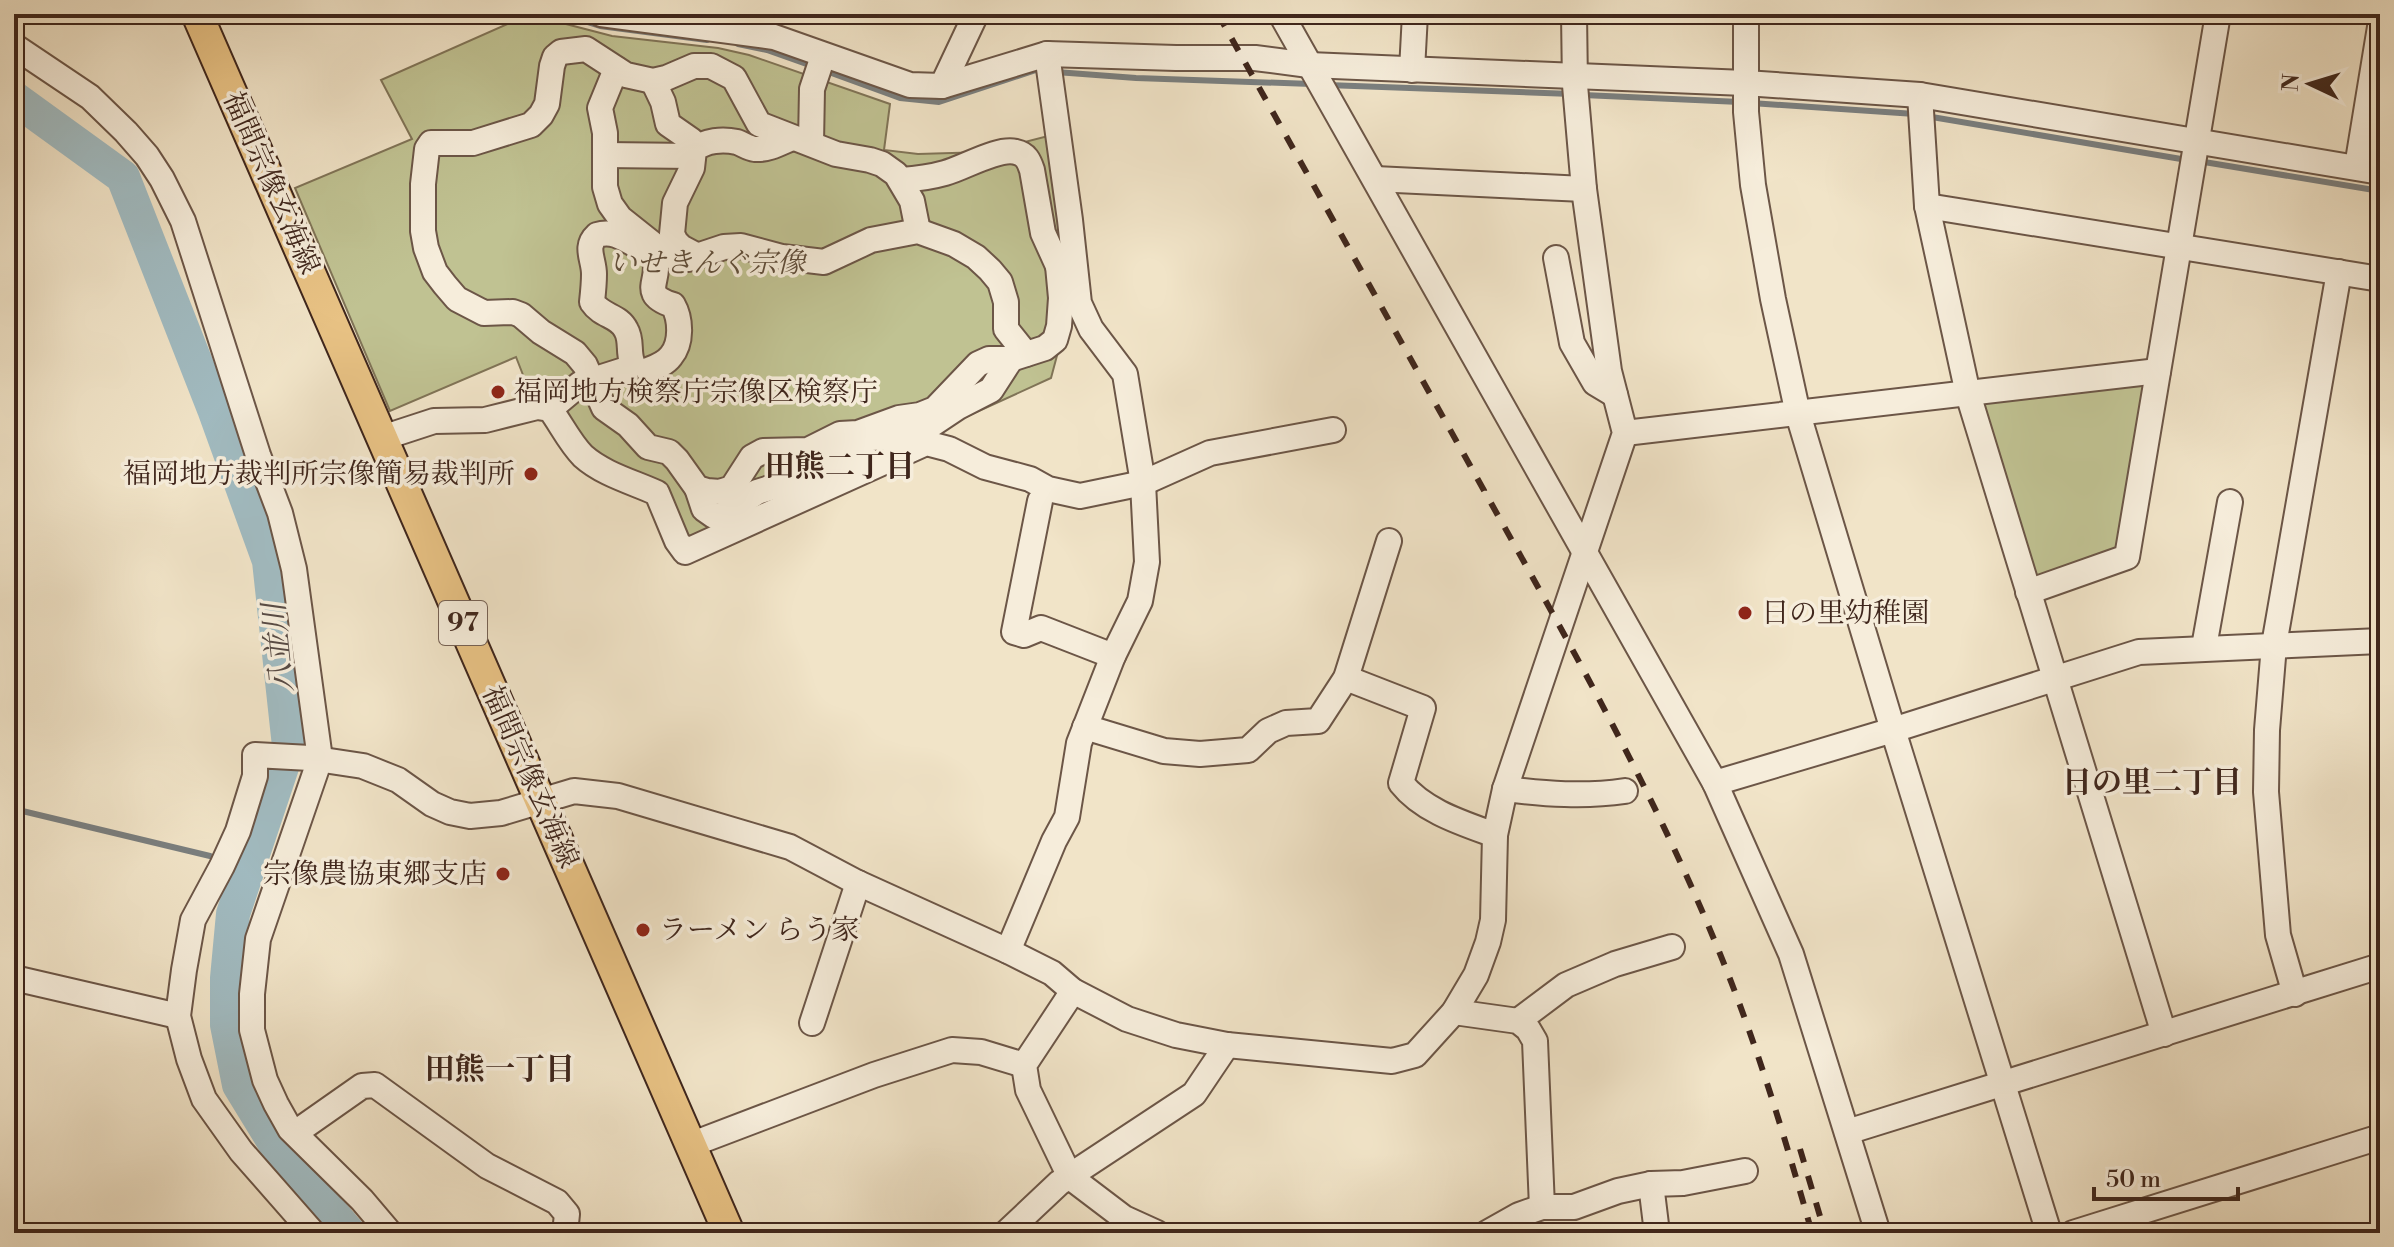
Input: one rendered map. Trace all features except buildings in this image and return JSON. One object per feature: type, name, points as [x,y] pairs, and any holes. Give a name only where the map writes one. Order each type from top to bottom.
[{"type":"main road","name":"福間宗像玄海線","points":[[197,14],[729,1233]]},
{"type":"street","points":[[601,14],[774,37],[910,85],[942,86],[1047,54],[1255,58],[1317,78],[1412,70],[1575,88],[1745,94],[1921,108],[2197,140],[2368,170],[2380,27]]},
{"type":"street","points":[[942,86],[976,14]]},
{"type":"street","points":[[1281,14],[1715,783],[1791,954],[1878,1233]]},
{"type":"street","points":[[1412,70],[1415,14]]},
{"type":"street","points":[[313,1233],[241,1151],[204,1099],[178,1016],[193,920],[238,831],[255,776],[255,755],[315,758],[363,766],[398,780],[432,804],[470,816],[501,813],[574,791],[618,796],[790,847],[858,883],[1052,973],[1073,991],[1127,1019],[1176,1035],[1227,1045],[1392,1061],[1415,1055],[1454,1012],[1476,975],[1488,942],[1493,920],[1495,835],[1505,789],[1625,433],[1609,371],[1584,189],[1575,88],[1574,14]]},
{"type":"street","points":[[1746,14],[1745,94],[1753,185],[1798,414],[2049,1233]]},
{"type":"street","points":[[2028,592],[2127,557],[2218,14]]},
{"type":"street","points":[[14,46],[90,97],[126,132],[162,179],[183,221],[258,455],[280,513],[294,569],[315,758],[258,939],[252,1030],[265,1080],[295,1133],[362,1200],[390,1233]]},
{"type":"street","points":[[865,435],[865,444],[840,457],[829,467],[813,468],[789,482],[757,492],[722,516],[714,516],[704,509],[697,488],[669,452],[648,447],[628,425],[604,408],[585,365],[575,353],[541,332],[529,320],[513,312],[484,313],[457,299],[445,285],[435,272],[426,248],[422,215],[427,149],[431,143],[473,143],[531,125],[547,104],[552,66],[561,52],[586,49],[626,75],[653,81],[694,66],[711,66],[734,78],[759,124],[836,154],[882,164],[901,180],[912,201],[918,231]]},
{"type":"street","points":[[697,488],[720,492],[732,488],[752,457],[763,451],[808,450],[840,434],[900,436],[922,431],[991,390],[1018,356],[1045,348],[1055,340],[1070,220],[1047,54]]},
{"type":"street","points":[[801,141],[823,56]]},
{"type":"street","points":[[616,69],[600,108],[605,133],[605,187],[610,204],[620,218],[664,253],[688,259],[724,247],[741,246],[782,257],[824,262],[871,240],[918,231],[954,244],[976,257],[1000,282],[1006,302],[1006,329],[1018,356]]},
{"type":"street","points":[[653,81],[663,102],[668,124],[691,140],[695,152],[692,168],[675,203],[672,234],[681,247],[698,256]]},
{"type":"street","points":[[1921,108],[1927,206],[1968,394],[2164,1034]]},
{"type":"street","points":[[605,155],[695,152],[717,140],[739,142],[753,149],[801,141]]},
{"type":"street","points":[[901,180],[943,174],[1002,152],[1018,152],[1028,160],[1043,233],[1066,266],[1091,329],[1125,374],[1143,483],[1147,562],[1140,601],[1113,656],[1079,743],[1067,817],[1008,951]]},
{"type":"street","points":[[1375,179],[1584,189]]},
{"type":"street","points":[[1927,206],[2380,279]]},
{"type":"street","points":[[550,409],[580,384],[627,369],[632,362],[630,339],[624,327],[600,312],[592,302],[594,271],[590,243],[601,233],[615,235],[653,255],[656,261],[654,293],[659,300],[673,305],[678,315],[674,351],[664,363],[648,370]]},
{"type":"street","points":[[1556,258],[1572,343],[1595,383],[1615,395]]},
{"type":"street","points":[[2295,994],[2278,935],[2266,792],[2267,730],[2274,645],[2339,272]]},
{"type":"street","points":[[1625,433],[2158,371]]},
{"type":"street","points":[[382,438],[434,421],[485,420],[537,407],[550,409],[585,457],[604,470],[657,493],[677,541],[685,552],[926,443],[949,449],[985,467],[1030,479],[1048,489],[1080,496],[1143,483],[1210,453],[1333,430]]},
{"type":"street","points":[[1040,501],[1014,632],[1024,635],[1041,628],[1113,656]]},
{"type":"street","points":[[2204,647],[2230,502]]},
{"type":"street","points":[[1085,727],[1164,751],[1200,754],[1248,750],[1268,731],[1286,723],[1318,721],[1346,678],[1389,541]]},
{"type":"street","points":[[1715,783],[2139,652],[2380,641]]},
{"type":"street","points":[[1346,678],[1423,708],[1401,783],[1411,796],[1495,835]]},
{"type":"street","points":[[1505,789],[1557,795],[1625,791]]},
{"type":"street","points":[[812,1023],[858,883]]},
{"type":"street","points":[[1518,1021],[1566,985],[1615,964],[1672,947]]},
{"type":"street","points":[[1847,1132],[2380,966]]},
{"type":"street","points":[[14,978],[178,1016]]},
{"type":"street","points":[[1073,991],[1024,1065],[1028,1090],[1070,1177],[1124,1218],[1157,1233]]},
{"type":"street","points":[[1454,1012],[1518,1021],[1528,1029],[1535,1041],[1542,1207]]},
{"type":"street","points":[[1006,1233],[1059,1183],[1194,1094],[1227,1045]]},
{"type":"street","points":[[690,1145],[874,1075],[952,1050],[981,1052],[1024,1065]]},
{"type":"street","points":[[295,1133],[362,1086],[375,1085],[487,1166],[557,1202],[567,1214],[565,1233]]},
{"type":"street","points":[[2073,1233],[2380,1137]]},
{"type":"street","points":[[1487,1233],[1519,1215],[1542,1207],[1574,1207],[1618,1191],[1651,1184],[1683,1183],[1745,1171]]},
{"type":"street","points":[[1651,1184],[1657,1233]]},
{"type":"green space","name":"いせきんぐ宗像","points":[[530,14],[549,14],[566,24],[612,36],[718,48],[749,55],[890,104],[884,150],[918,154],[986,152],[1052,135],[1071,303],[1051,378],[688,544],[664,492],[602,462],[534,403],[516,357],[390,411],[295,188],[412,139],[381,80]]},
{"type":"green space","points":[[2137,381],[2147,387],[2121,546],[2113,554],[2040,581],[2030,573],[1981,409],[1985,400]]},
{"type":"waterway","points":[[562,14],[600,26],[707,40]]},
{"type":"waterway","points":[[738,44],[767,50],[815,67]]},
{"type":"waterway","points":[[826,71],[900,98],[939,102],[1036,70],[1044,71]]},
{"type":"waterway","points":[[1056,72],[1312,84]]},
{"type":"waterway","points":[[1327,85],[1572,94]]},
{"type":"waterway","points":[[1583,95],[1740,102]]},
{"type":"waterway","name":"八並川","points":[[14,98],[123,177],[214,409],[269,561],[289,746],[233,914],[227,978],[227,1025],[239,1085],[280,1152],[349,1233]]},
{"type":"waterway","points":[[1751,103],[1915,114]]},
{"type":"waterway","points":[[1926,116],[2187,160]]},
{"type":"waterway","points":[[2198,161],[2380,191]]},
{"type":"waterway","points":[[14,809],[210,856]]},
{"type":"railway","points":[[1218,14],[1558,622],[1653,804],[1710,928],[1735,992],[1776,1112],[1812,1233]]},
{"type":"railway","points":[[1800,1149],[1825,1233]]},
{"type":"place","name":"福岡地方検察庁宗像区検察庁","points":[[498,392]]},
{"type":"place","name":"福岡地方裁判所宗像簡易裁判所","points":[[531,474]]},
{"type":"place","name":"日の里幼稚園","points":[[1745,613]]},
{"type":"place","name":"宗像農協東郷支店","points":[[503,874]]},
{"type":"place","name":"ラーメン らう家","points":[[643,930]]},
{"type":"district","name":"田熊二丁目","points":[[840,467]]},
{"type":"district","name":"日の里二丁目","points":[[2152,783]]},
{"type":"district","name":"田熊一丁目","points":[[500,1070]]}]
